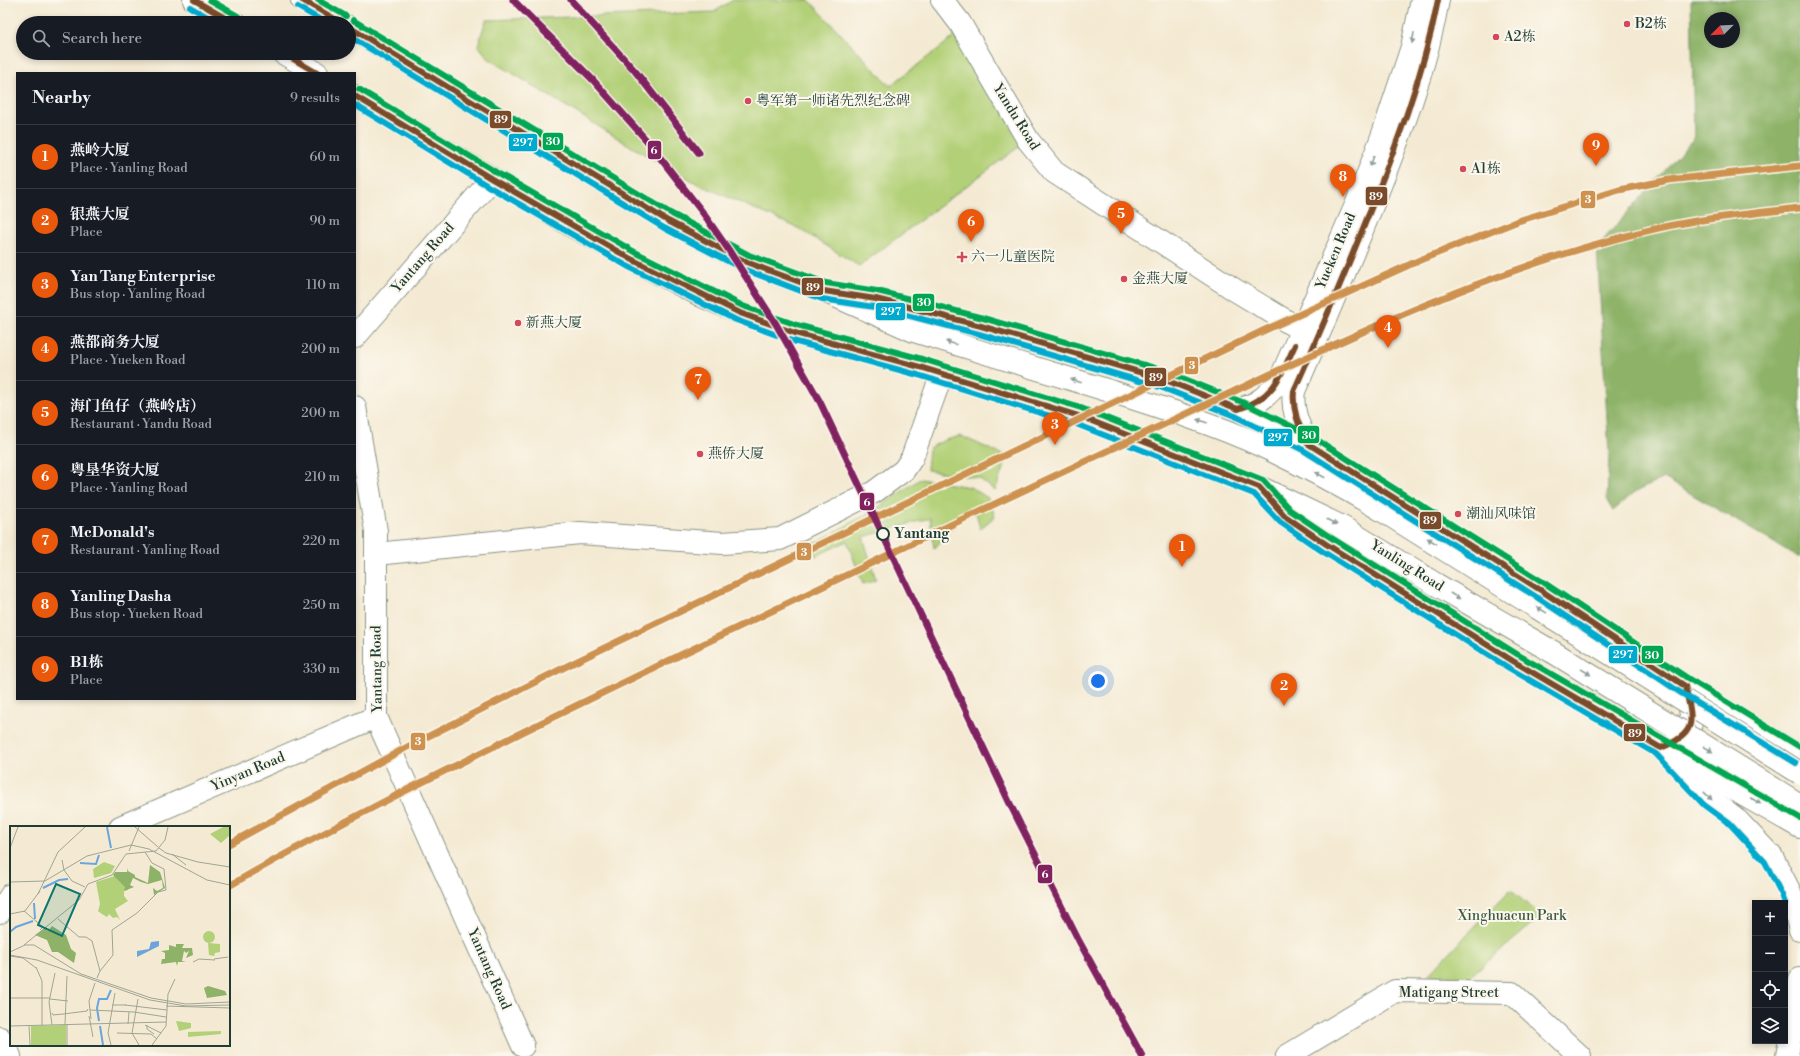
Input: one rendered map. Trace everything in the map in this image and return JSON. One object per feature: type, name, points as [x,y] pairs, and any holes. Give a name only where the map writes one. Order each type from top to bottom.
[{"type":"main road","points":[[194,0],[222,16]]},
{"type":"main road","points":[[302,0],[330,16]]},
{"type":"main road","name":"Yandu Road","points":[[942,0],[960,23],[1028,140],[1054,172],[1235,290],[1309,335]]},
{"type":"main road","name":"Yueken Road","points":[[1307,443],[1298,424],[1293,400],[1294,391],[1309,335],[1383,134],[1412,47],[1422,0]]},
{"type":"main road","name":"Yueken Road","points":[[1238,409],[1258,402],[1266,396],[1278,382],[1309,335],[1391,159],[1434,27],[1438,0]]},
{"type":"main road","points":[[356,31],[668,221],[746,262],[824,291],[914,331],[1113,392],[1225,430],[1268,449],[1341,486],[1421,534],[1800,773]]},
{"type":"main road","points":[[295,60],[315,72]]},
{"type":"main road","name":"Yanling Road","points":[[356,97],[492,179],[631,259],[740,313],[795,333],[942,373],[1079,416],[1258,487],[1342,527],[1437,585],[1552,652],[1800,805]]},
{"type":"main road","name":"Yantang Road","points":[[356,336],[492,179]]},
{"type":"main road","points":[[824,291],[876,299],[981,326],[1163,379],[1238,409],[1307,443],[1549,596],[1685,686],[1800,756]]},
{"type":"main road","points":[[376,554],[580,533],[723,543],[780,539],[874,492],[904,470],[912,458],[942,373]]},
{"type":"main road","name":"Yantang Road","points":[[356,413],[376,531],[376,717],[523,1046]]},
{"type":"main road","name":"Yanling Road","points":[[1258,487],[1285,516],[1326,544],[1513,661],[1661,748],[1800,827]]},
{"type":"main road","points":[[1685,686],[1691,710],[1692,721],[1690,729],[1686,735],[1678,741],[1661,748],[1710,799],[1735,818],[1772,857],[1790,892],[1800,930]]},
{"type":"main road","name":"Yinyan Road","points":[[122,826],[376,717]]},
{"type":"main road","points":[[1787,1056],[1800,979]]},
{"type":"main road","name":"Matigang Street","points":[[1287,1056],[1395,991],[1512,994],[1580,1056]]},
{"type":"main road","points":[[0,1038],[10,1056]]},
{"type":"green space","points":[[733,0],[809,0],[890,86],[958,34],[1028,140],[859,266],[800,229],[698,184],[632,147],[488,58],[478,45],[486,20],[714,12]]},
{"type":"green space","points":[[1691,0],[1800,0],[1800,558],[1664,478],[1635,492],[1613,511],[1607,501],[1609,454],[1597,247],[1694,138]]},
{"type":"green space","points":[[961,436],[1007,457],[995,491],[979,478],[927,470],[929,448],[945,440]]},
{"type":"green space","points":[[920,479],[970,487],[988,498],[995,516],[980,529],[976,512],[961,517],[934,549],[930,518],[863,537],[876,580],[863,584],[847,541],[816,556],[813,544],[876,509]]},
{"type":"green space","name":"Xinghuacun Park","points":[[1510,890],[1542,916],[1469,977],[1428,975]]},
{"type":"transit line","name":"89","points":[[194,0],[222,16]]},
{"type":"transit line","name":"30","points":[[210,0],[238,16]]},
{"type":"transit line","name":"89","points":[[302,0],[330,16]]},
{"type":"transit line","name":"30","points":[[318,0],[346,16]]},
{"type":"transit line","name":"6","points":[[513,0],[593,80],[648,142],[703,213],[776,324],[820,402],[1013,810],[1079,941],[1142,1056]]},
{"type":"transit line","name":"6","points":[[571,0],[635,71],[699,153]]},
{"type":"transit line","name":"89","points":[[356,97],[492,179],[631,259],[740,313],[795,333],[920,367],[1079,416],[1259,487],[1285,516],[1326,544],[1513,661],[1661,748],[1681,737],[1687,731],[1690,724],[1690,708],[1685,686],[1542,591],[1307,443],[1297,418],[1294,405],[1294,391],[1349,264],[1398,140],[1416,85],[1432,29],[1438,0]]},
{"type":"transit line","name":"297","points":[[190,7],[206,16]]},
{"type":"transit line","name":"297","points":[[298,7],[314,16]]},
{"type":"transit line","name":"30","points":[[356,22],[672,214],[749,255],[826,283],[877,291],[914,300],[983,318],[1165,371],[1242,402],[1311,436],[1546,584],[1689,679],[1800,747]]},
{"type":"transit line","name":"89","points":[[356,31],[668,221],[746,262],[824,291],[876,299],[981,326],[1163,379],[1238,409],[1250,405],[1268,393],[1280,376],[1295,345]]},
{"type":"transit line","name":"297","points":[[356,40],[664,228],[743,269],[822,299],[874,307],[910,316],[979,334],[1160,387],[1235,416],[1303,450],[1538,598],[1681,693],[1796,763]]},
{"type":"transit line","name":"89","points":[[295,60],[315,72]]},
{"type":"transit line","name":"30","points":[[359,89],[496,172],[635,252],[743,306],[797,325],[922,359],[1081,408],[1263,480],[1290,510],[1330,537],[1517,654],[1800,818]]},
{"type":"transit line","name":"297","points":[[356,106],[488,186],[627,266],[736,320],[793,341],[918,375],[1076,424],[1254,494],[1280,522],[1322,551],[1509,668],[1656,754],[1704,805],[1730,824],[1765,862],[1784,900]]},
{"type":"transit line","name":"3","points":[[230,843],[411,745],[571,664],[1265,330],[1420,260],[1518,221],[1619,190],[1669,180],[1800,166]]},
{"type":"transit line","name":"3","points":[[230,885],[348,820],[551,718],[963,519],[1311,355],[1417,308],[1526,266],[1638,233],[1678,224],[1800,208]]},
{"type":"place","name":"B2栋","points":[[1627,24]]},
{"type":"place","name":"A2栋","points":[[1496,37]]},
{"type":"place","name":"粤军第一师诸先烈纪念碑","points":[[748,101]]},
{"type":"place","name":"B1栋","points":[[1596,166]]},
{"type":"place","name":"A1栋","points":[[1463,169]]},
{"type":"place","name":"Yanling Dasha","points":[[1343,197]]},
{"type":"place","name":"海门鱼仔（燕岭店）","points":[[1121,234]]},
{"type":"place","name":"粤垦华资大厦","points":[[971,242]]},
{"type":"place","name":"六一儿童医院","points":[[962,257]]},
{"type":"place","name":"金燕大厦","points":[[1124,279]]},
{"type":"place","name":"新燕大厦","points":[[518,323]]},
{"type":"place","name":"燕都商务大厦","points":[[1388,348]]},
{"type":"place","name":"McDonald's","points":[[698,400]]},
{"type":"place","name":"Yan Tang Enterprise","points":[[1055,445]]},
{"type":"place","name":"燕侨大厦","points":[[700,454]]},
{"type":"place","name":"潮汕风味馆","points":[[1458,514]]},
{"type":"place","name":"Yantang","points":[[883,534]]},
{"type":"place","name":"燕岭大厦","points":[[1182,567]]},
{"type":"place","name":"银燕大厦","points":[[1284,706]]}]
